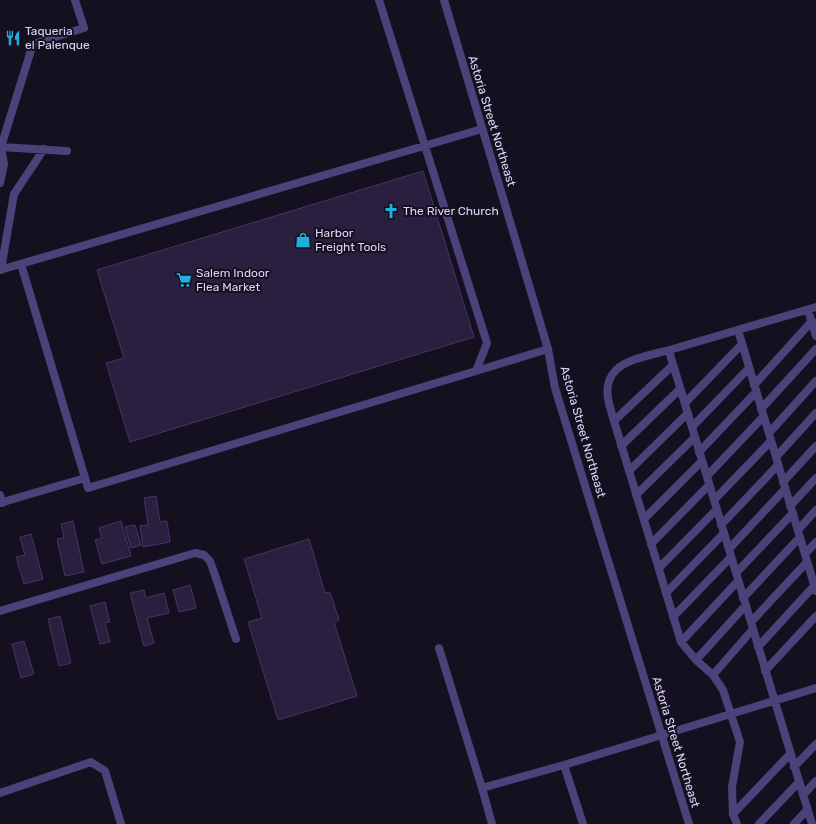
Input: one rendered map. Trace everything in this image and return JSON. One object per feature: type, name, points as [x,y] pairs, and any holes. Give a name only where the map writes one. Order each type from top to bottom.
[{"type":"street","points":[[0,183],[4,164],[1,148],[33,44],[84,28],[75,0]]},
{"type":"street","points":[[379,0],[487,343],[476,371]]},
{"type":"street","name":"Astoria Street Northeast","points":[[444,0],[548,349],[555,388],[689,824]]},
{"type":"street","points":[[44,149],[14,194],[0,270],[482,129]]},
{"type":"street","points":[[1,148],[67,151]]},
{"type":"street","points":[[21,264],[88,488],[548,349]]},
{"type":"street","points":[[737,824],[733,814],[732,788],[740,742],[723,690],[713,675],[696,660],[681,642],[614,421],[607,394],[608,385],[610,378],[616,370],[627,362],[669,351],[812,308],[812,321],[816,336]]},
{"type":"street","points":[[699,452],[755,389],[812,321]]},
{"type":"street","points":[[738,330],[791,509],[815,582],[758,646]]},
{"type":"street","points":[[685,403],[742,344]]},
{"type":"street","points":[[707,476],[816,349]]},
{"type":"street","points":[[669,351],[807,810],[813,822]]},
{"type":"street","points":[[614,421],[673,365]]},
{"type":"street","points":[[692,427],[749,368]]},
{"type":"street","points":[[714,500],[770,437],[816,381]]},
{"type":"street","points":[[622,446],[680,389]]},
{"type":"street","points":[[629,470],[688,413]]},
{"type":"street","points":[[721,525],[777,461],[816,413]]},
{"type":"street","points":[[636,495],[695,437]]},
{"type":"street","points":[[673,617],[730,553],[816,446]]},
{"type":"street","points":[[644,519],[702,461]]},
{"type":"street","points":[[1,500],[85,478]]},
{"type":"street","points":[[681,642],[737,577],[816,478]]},
{"type":"street","points":[[651,544],[709,485]]},
{"type":"street","points":[[659,568],[717,509]]},
{"type":"street","points":[[696,660],[799,534],[816,510]]},
{"type":"street","points":[[666,593],[724,533]]},
{"type":"street","points":[[713,675],[806,558],[816,542]]},
{"type":"street","points":[[0,611],[195,553],[204,555],[210,561],[236,639]]},
{"type":"street","points":[[765,671],[816,616]]},
{"type":"street","points":[[439,648],[492,824]]},
{"type":"street","points":[[482,788],[564,765],[816,688]]},
{"type":"street","points":[[794,767],[816,744]]},
{"type":"street","points":[[733,814],[790,754]]},
{"type":"street","points":[[0,793],[91,762],[105,771],[121,824]]},
{"type":"street","points":[[564,765],[583,824]]},
{"type":"street","points":[[803,795],[816,781]]},
{"type":"street","points":[[758,824],[799,782]]},
{"type":"street","points":[[794,824],[807,810]]},
{"type":"building","points":[[423,171],[474,337],[130,442],[106,363],[124,358],[97,270]]},
{"type":"building","points":[[156,496],[160,522],[167,521],[170,542],[143,547],[140,526],[148,525],[144,498]]},
{"type":"building","points":[[73,521],[84,572],[65,576],[57,539],[64,538],[61,524]]},
{"type":"building","points":[[121,521],[131,556],[102,564],[95,540],[102,538],[99,528]]},
{"type":"building","points":[[135,525],[141,545],[131,548],[125,527]]},
{"type":"building","points":[[31,534],[43,579],[24,584],[16,557],[25,555],[20,537]]},
{"type":"building","points":[[309,539],[325,593],[330,592],[339,620],[334,622],[357,696],[278,720],[248,622],[262,618],[244,559]]},
{"type":"building","points":[[190,585],[196,608],[179,612],[173,590]]},
{"type":"building","points":[[144,590],[146,598],[164,593],[169,613],[147,618],[154,643],[144,646],[130,593]]},
{"type":"building","points":[[105,602],[110,622],[105,623],[110,642],[100,644],[90,606]]},
{"type":"building","points":[[60,616],[71,663],[59,666],[48,619]]},
{"type":"building","points":[[24,641],[34,674],[21,678],[12,644]]},
{"type":"place","name":"Taqueria el Palenque","points":[[13,38]]},
{"type":"place","name":"The River Church","points":[[391,211]]},
{"type":"place","name":"Harbor Freight Tools","points":[[303,240]]},
{"type":"place","name":"Salem Indoor Flea Market","points":[[184,280]]}]
